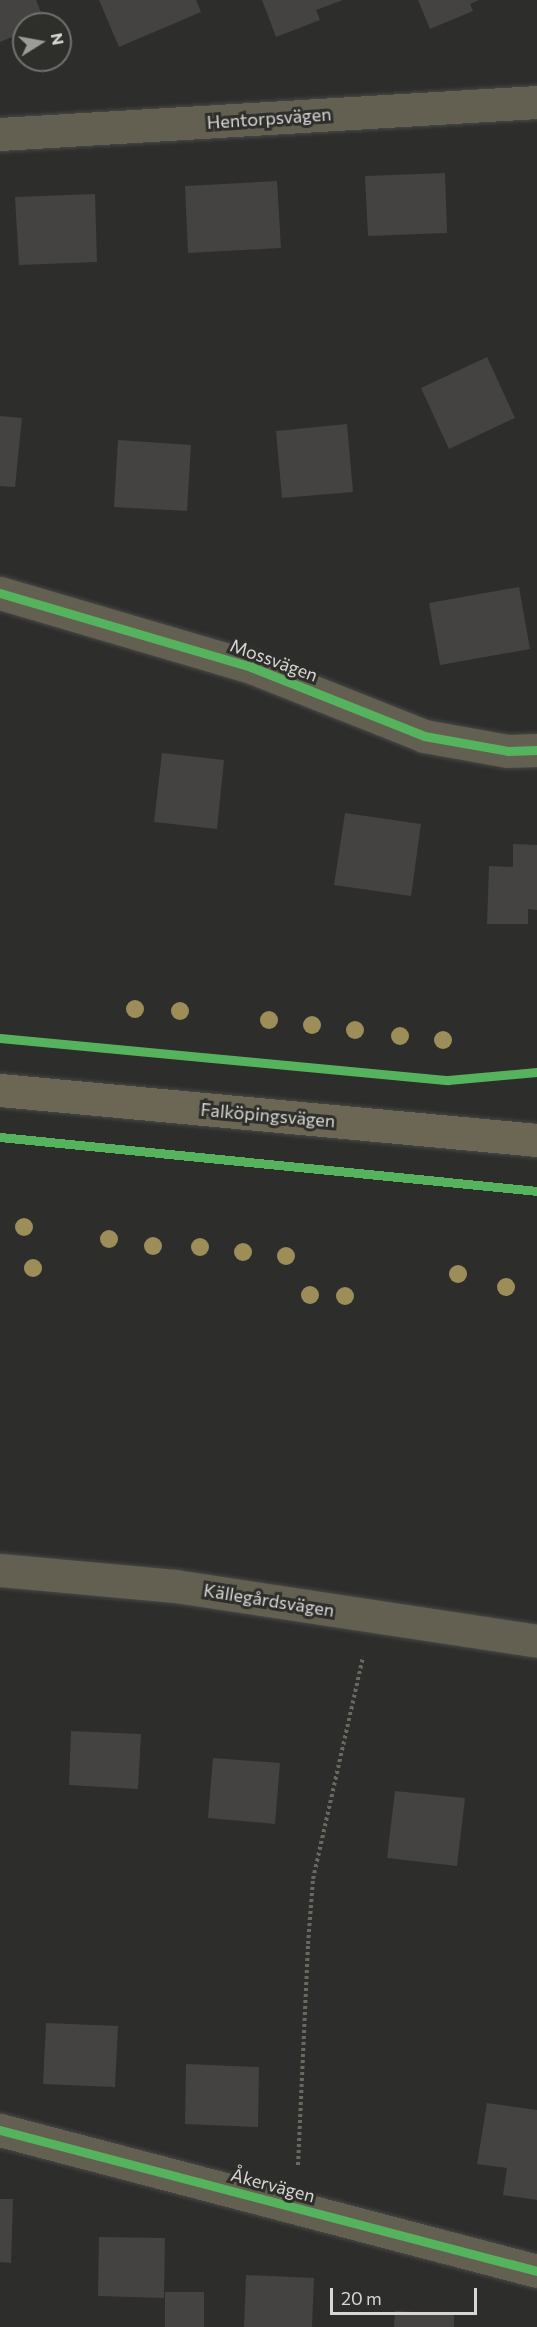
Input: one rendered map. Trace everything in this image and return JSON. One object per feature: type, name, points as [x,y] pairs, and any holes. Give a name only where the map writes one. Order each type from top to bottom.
[{"type":"main road","name":"Falköpingsvägen","points":[[0,1090],[537,1140]]},
{"type":"street","name":"Hentorpsvägen","points":[[0,134],[537,102]]},
{"type":"street","name":"Mossvägen","points":[[0,593],[251,667],[424,736],[508,751],[537,750]]},
{"type":"street","name":"Källegårdsvägen","points":[[0,1570],[175,1586],[537,1641]]},
{"type":"street","name":"Åkervägen","points":[[0,2130],[537,2271]]},
{"type":"path","points":[[297,2208],[308,1944],[313,1879],[372,1616]]},
{"type":"building","points":[[0,0],[36,0],[41,12],[12,12],[12,37],[0,42]]},
{"type":"building","points":[[99,0],[196,0],[201,12],[119,47]]},
{"type":"building","points":[[262,0],[343,0],[316,10],[320,20],[276,37]]},
{"type":"building","points":[[418,0],[479,0],[470,4],[473,11],[430,29]]},
{"type":"building","points":[[445,173],[447,233],[368,236],[365,176]]},
{"type":"building","points":[[277,181],[281,248],[188,253],[185,186]]},
{"type":"building","points":[[95,194],[97,262],[19,265],[15,197]]},
{"type":"building","points":[[487,357],[515,418],[449,449],[421,388]]},
{"type":"building","points":[[0,416],[22,418],[15,487],[0,486]]},
{"type":"building","points":[[347,424],[353,492],[282,498],[276,431]]},
{"type":"building","points":[[118,440],[191,445],[187,511],[114,507]]},
{"type":"building","points":[[519,587],[530,649],[440,665],[429,603]]},
{"type":"building","points":[[162,753],[224,760],[217,829],[154,822]]},
{"type":"building","points":[[345,813],[421,824],[411,896],[334,885]]},
{"type":"building","points":[[513,844],[537,845],[537,910],[528,909],[528,924],[487,924],[489,866],[513,867]]},
{"type":"building","points":[[71,1731],[141,1734],[138,1789],[69,1785]]},
{"type":"building","points":[[213,1758],[280,1763],[275,1824],[208,1818]]},
{"type":"building","points":[[395,1791],[465,1798],[457,1866],[387,1858]]},
{"type":"building","points":[[46,2023],[118,2026],[115,2087],[43,2084]]},
{"type":"building","points":[[186,2064],[259,2067],[258,2127],[185,2124]]},
{"type":"building","points":[[487,2103],[537,2110],[537,2200],[503,2195],[507,2168],[477,2164]]},
{"type":"building","points":[[0,2199],[13,2199],[11,2263],[0,2262]]},
{"type":"building","points":[[99,2237],[165,2238],[164,2298],[98,2296]]},
{"type":"building","points":[[246,2275],[314,2278],[312,2327],[244,2327]]},
{"type":"building","points":[[165,2292],[204,2292],[204,2327],[165,2327]]},
{"type":"building","points":[[395,2311],[454,2314],[454,2327],[394,2327]]},
{"type":"cycle path","points":[[0,593],[251,667],[424,736],[508,751],[537,750]]},
{"type":"cycle path","points":[[0,1038],[448,1080],[537,1072]]},
{"type":"cycle path","points":[[0,1137],[537,1191]]},
{"type":"cycle path","points":[[0,2130],[537,2271]]}]
